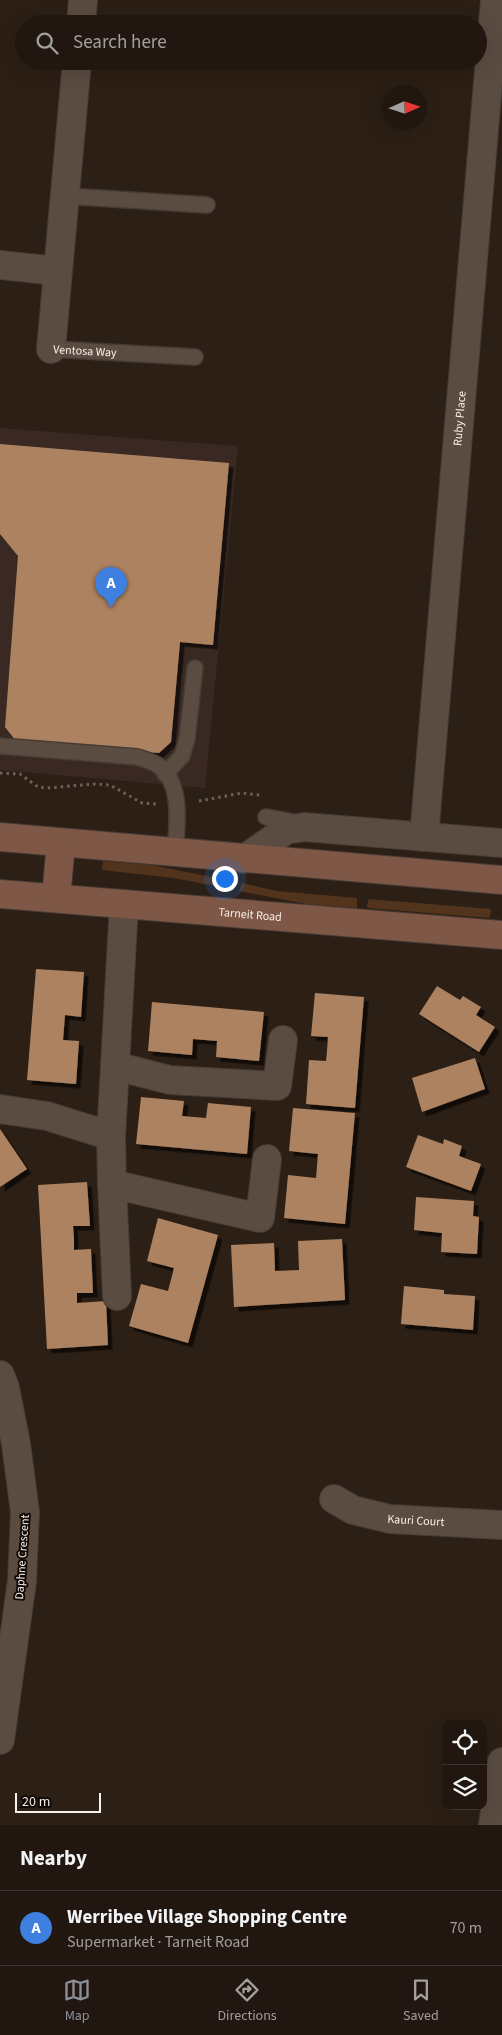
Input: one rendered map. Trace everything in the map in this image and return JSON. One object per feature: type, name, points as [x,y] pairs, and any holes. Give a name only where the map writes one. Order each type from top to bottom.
[{"type":"main road","points":[[0,837],[502,880]]},
{"type":"main road","points":[[56,898],[62,843]]},
{"type":"main road","name":"Tarneit Road","points":[[0,894],[502,935]]},
{"type":"street","points":[[82,15],[83,0]]},
{"type":"street","name":"Ruby Place","points":[[424,837],[495,0]]},
{"type":"street","name":"Ventosa Way","points":[[51,349],[77,70]]},
{"type":"street","points":[[0,265],[57,271]]},
{"type":"street","points":[[244,859],[286,830],[295,828],[321,828],[502,843]]},
{"type":"street","points":[[117,1296],[111,1136],[124,904]]},
{"type":"street","points":[[115,1066],[170,1080],[277,1086],[283,1040]]},
{"type":"street","points":[[0,1109],[47,1116],[111,1136]]},
{"type":"street","points":[[112,1184],[260,1218],[268,1159]]},
{"type":"street","name":"Daphne Crescent","points":[[0,1375],[5,1388],[16,1444],[25,1512],[22,1581],[1,1724]]},
{"type":"street","name":"Kauri Court","points":[[334,1500],[352,1510],[380,1518],[502,1525]]},
{"type":"street","points":[[492,1825],[502,1762]]},
{"type":"lane","points":[[66,196],[207,205]]},
{"type":"lane","name":"Ventosa Way","points":[[51,349],[195,357]]},
{"type":"lane","points":[[166,774],[182,756],[187,739],[195,668]]},
{"type":"lane","points":[[0,746],[137,757],[156,765],[166,774],[177,805],[175,853]]},
{"type":"lane","points":[[266,817],[288,821],[295,828]]},
{"type":"path","points":[[0,774],[20,774],[38,787],[47,788],[95,784],[110,786],[142,803],[177,805],[242,793],[269,795]]},
{"type":"shaded area","points":[[0,428],[238,446],[205,788],[0,770]]},
{"type":"shaded area","points":[[103,861],[151,865],[227,880],[226,888],[173,878],[102,870]]},
{"type":"shaded area","points":[[242,883],[277,891],[357,898],[357,908],[312,905],[239,891]]},
{"type":"shaded area","points":[[368,899],[491,909],[490,918],[367,908]]},
{"type":"building","points":[[0,444],[229,463],[213,645],[180,642],[171,742],[159,753],[16,741],[5,727],[18,556],[0,534]]},
{"type":"building","points":[[36,969],[84,972],[81,1017],[65,1015],[63,1040],[79,1041],[76,1084],[27,1080]]},
{"type":"building","points":[[437,986],[460,1000],[463,996],[481,1007],[476,1015],[495,1027],[479,1052],[419,1014]]},
{"type":"building","points":[[315,993],[364,997],[355,1108],[306,1104],[309,1060],[326,1061],[327,1051],[328,1037],[311,1036]]},
{"type":"building","points":[[152,1002],[264,1012],[259,1061],[216,1057],[217,1041],[193,1039],[192,1055],[148,1051]]},
{"type":"building","points":[[475,1058],[485,1089],[422,1112],[412,1078]]},
{"type":"building","points":[[141,1097],[184,1101],[182,1116],[206,1118],[208,1103],[251,1107],[247,1154],[136,1144]]},
{"type":"building","points":[[293,1108],[355,1113],[345,1224],[284,1218],[288,1175],[316,1178],[318,1154],[289,1151]]},
{"type":"building","points":[[0,1129],[27,1169],[0,1187]]},
{"type":"building","points":[[418,1135],[443,1144],[444,1139],[462,1146],[459,1156],[481,1164],[471,1191],[406,1167]]},
{"type":"building","points":[[87,1182],[90,1226],[73,1226],[74,1250],[91,1249],[93,1293],[77,1293],[77,1303],[106,1301],[108,1345],[47,1349],[38,1185]]},
{"type":"building","points":[[416,1197],[474,1201],[473,1216],[479,1217],[477,1254],[441,1252],[442,1233],[414,1230]]},
{"type":"building","points":[[158,1218],[218,1235],[188,1343],[129,1326],[141,1284],[168,1291],[174,1268],[147,1261]]},
{"type":"building","points":[[342,1239],[345,1300],[234,1307],[231,1245],[274,1243],[275,1271],[299,1270],[298,1241]]},
{"type":"building","points":[[404,1286],[444,1290],[444,1294],[475,1296],[473,1330],[401,1324]]},
{"type":"place","name":"Werribee Village Shopping Centre","points":[[111,608]]}]
